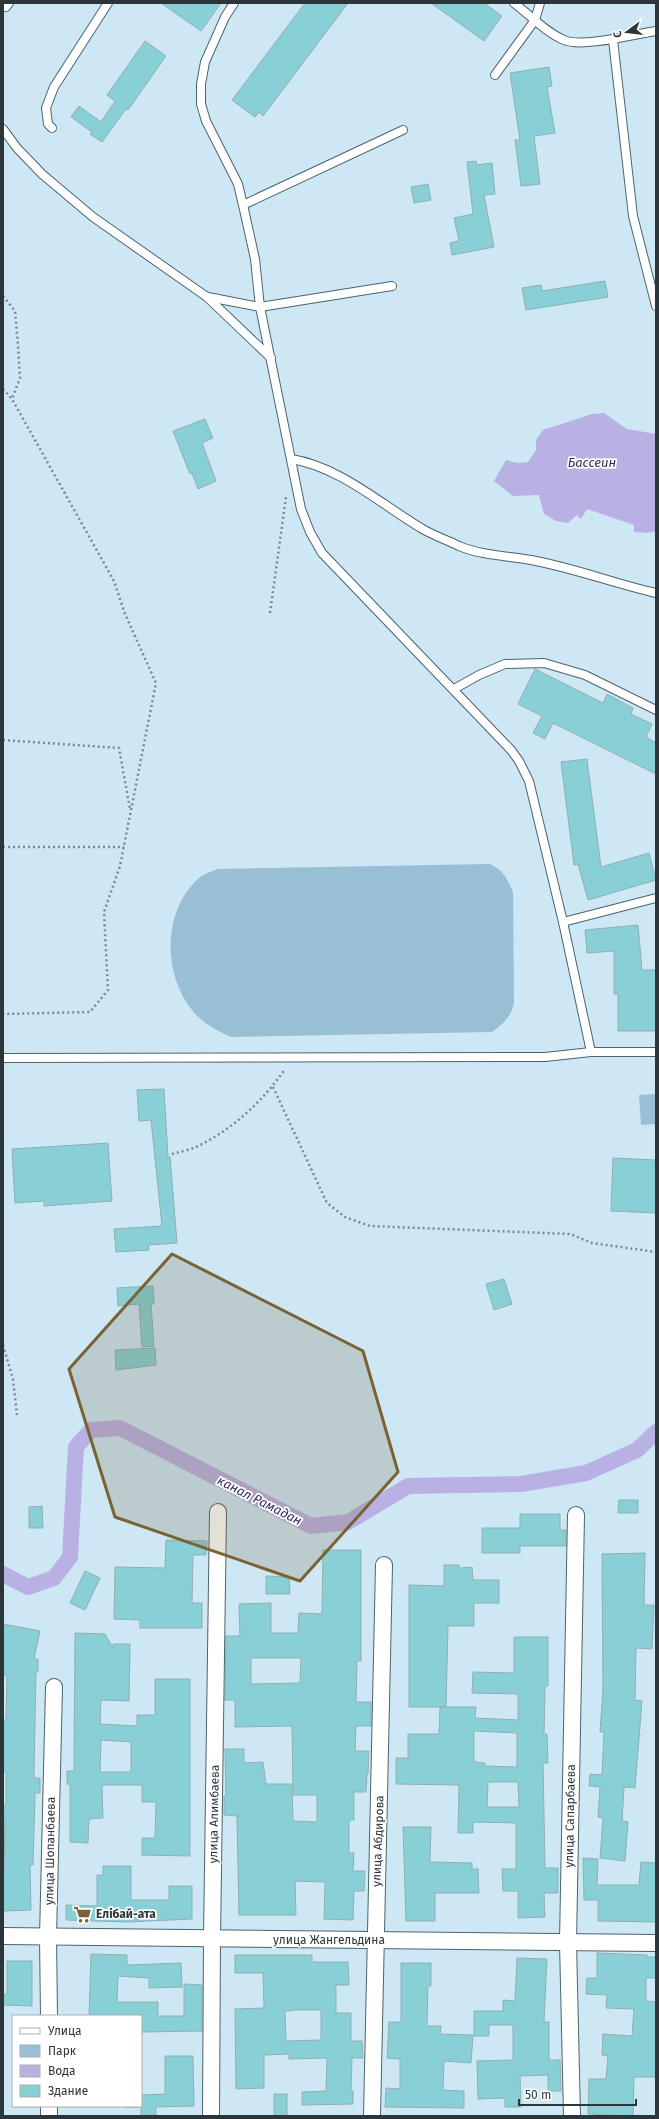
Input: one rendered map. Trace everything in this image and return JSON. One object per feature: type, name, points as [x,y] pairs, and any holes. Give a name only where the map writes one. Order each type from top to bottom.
[{"type":"street","name":"улица Алимбаева","points":[[212,2116],[212,1939],[218,1512]]},
{"type":"street","name":"улица Сапарбаева","points":[[572,2116],[568,1942],[576,1515]]},
{"type":"street","name":"улица Абдирова","points":[[372,2116],[384,1565]]},
{"type":"street","name":"улица Шопанбаева","points":[[49,2015],[48,1937],[54,1687]]},
{"type":"street","name":"улица Жангельдина","points":[[3,1936],[656,1943]]},
{"type":"lane","points":[[52,128],[48,124],[46,108],[54,87],[108,3]]},
{"type":"lane","points":[[234,3],[225,17],[206,62],[201,84],[201,104],[206,121],[238,184],[255,260],[260,307],[272,359],[301,509],[310,532],[322,553],[454,689],[511,750],[519,761],[528,781],[563,922],[591,1052]]},
{"type":"lane","points":[[514,3],[535,20],[565,40],[613,40],[656,31]]},
{"type":"lane","points":[[495,75],[535,20],[540,3]]},
{"type":"lane","points":[[613,40],[633,216],[656,306]]},
{"type":"lane","points":[[3,129],[17,148],[42,174],[93,217],[207,297],[272,359]]},
{"type":"lane","points":[[243,205],[403,130]]},
{"type":"lane","points":[[207,297],[260,307],[392,286]]},
{"type":"lane","points":[[291,459],[304,461],[333,474],[381,502],[422,529],[461,546],[537,561],[625,586],[656,593]]},
{"type":"lane","points":[[454,689],[479,675],[505,664],[544,663],[585,675],[656,710]]},
{"type":"lane","points":[[563,922],[656,898]]},
{"type":"lane","points":[[3,1058],[545,1057],[591,1052],[656,1052]]},
{"type":"path","points":[[3,296],[15,311],[18,345],[20,378],[12,400]]},
{"type":"path","points":[[3,389],[12,400],[114,581],[124,614],[156,683],[120,866],[104,912],[108,990],[90,1012],[3,1014]]},
{"type":"path","points":[[270,613],[287,490]]},
{"type":"path","points":[[3,740],[119,748],[130,810]]},
{"type":"path","points":[[3,847],[124,847]]},
{"type":"path","points":[[172,1154],[196,1147],[238,1121],[273,1087],[294,1057]]},
{"type":"path","points":[[273,1087],[327,1203],[346,1217],[370,1226],[570,1234],[592,1243],[656,1252]]},
{"type":"path","points":[[3,1344],[14,1379],[17,1415]]},
{"type":"highlighted area","points":[[172,1254],[363,1351],[398,1472],[300,1581],[115,1517],[69,1369]]},
{"type":"green space","points":[[490,864],[504,875],[513,892],[514,1003],[513,1008],[506,1020],[492,1032],[231,1037],[204,1022],[190,1008],[180,991],[174,971],[171,951],[172,931],[177,911],[186,893],[203,875],[218,869]]},
{"type":"green space","points":[[656,1094],[656,1124],[641,1125],[639,1095]]},
{"type":"water","name":"Бассеин","points":[[604,413],[627,429],[656,434],[656,531],[646,533],[634,532],[634,525],[587,509],[581,519],[577,515],[568,523],[556,521],[544,514],[539,495],[513,496],[494,481],[506,460],[517,463],[528,462],[536,450],[536,440],[543,430],[592,414]]},
{"type":"building","points":[[161,3],[221,3],[201,31]]},
{"type":"building","points":[[305,3],[348,3],[263,116],[259,112],[255,117],[232,100]]},
{"type":"building","points":[[431,3],[484,3],[502,16],[484,41]]},
{"type":"building","points":[[145,41],[166,56],[128,110],[126,109],[102,142],[90,134],[92,132],[71,117],[79,106],[101,122],[115,101],[107,95]]},
{"type":"building","points":[[549,67],[552,86],[547,87],[555,133],[534,136],[540,184],[521,186],[515,140],[520,140],[510,73]]},
{"type":"building","points":[[476,161],[477,165],[492,163],[495,194],[484,195],[494,247],[452,255],[450,243],[459,241],[454,218],[473,214],[467,162]]},
{"type":"building","points":[[428,184],[431,200],[414,203],[411,187]]},
{"type":"building","points":[[605,281],[608,297],[526,310],[522,288],[541,285],[542,291]]},
{"type":"building","points":[[205,419],[213,438],[202,443],[216,481],[198,489],[192,473],[190,474],[173,431]]},
{"type":"building","points":[[535,669],[603,703],[607,694],[633,708],[631,714],[652,724],[646,737],[656,743],[656,774],[553,723],[545,739],[533,733],[542,716],[518,704]]},
{"type":"building","points":[[587,759],[601,867],[649,853],[656,880],[588,900],[578,864],[574,865],[561,762]]},
{"type":"building","points":[[638,925],[642,970],[656,970],[656,1031],[618,1031],[618,994],[614,994],[614,951],[587,953],[585,930]]},
{"type":"building","points":[[164,1089],[168,1157],[170,1157],[177,1243],[148,1245],[149,1250],[116,1252],[114,1229],[162,1226],[151,1120],[139,1121],[137,1090]]},
{"type":"building","points":[[108,1143],[112,1201],[44,1206],[44,1201],[15,1203],[12,1149]]},
{"type":"building","points":[[613,1158],[656,1160],[656,1213],[611,1211]]},
{"type":"building","points":[[504,1279],[512,1304],[494,1310],[486,1284]]},
{"type":"building","points":[[153,1286],[154,1304],[151,1304],[154,1346],[142,1347],[139,1304],[118,1306],[117,1288]]},
{"type":"building","points":[[155,1348],[156,1365],[116,1370],[115,1350]]},
{"type":"building","points":[[619,1500],[638,1500],[638,1513],[618,1513]]},
{"type":"building","points":[[42,1506],[43,1528],[29,1528],[29,1507]]},
{"type":"building","points":[[520,1514],[560,1514],[560,1530],[566,1530],[566,1546],[520,1546],[520,1553],[482,1553],[482,1528],[520,1528]]},
{"type":"building","points":[[166,1540],[207,1541],[206,1555],[193,1555],[192,1603],[202,1603],[202,1628],[140,1628],[140,1620],[114,1619],[115,1567],[165,1568]]},
{"type":"building","points":[[323,1550],[361,1550],[361,1661],[357,1661],[356,1702],[371,1702],[371,1726],[356,1726],[355,1751],[369,1751],[368,1774],[366,1792],[354,1792],[354,1820],[349,1820],[349,1853],[354,1853],[353,1871],[365,1871],[364,1891],[354,1891],[353,1920],[324,1919],[325,1882],[295,1881],[296,1915],[239,1915],[237,1816],[224,1815],[224,1796],[226,1796],[225,1749],[244,1749],[244,1763],[263,1762],[266,1784],[292,1784],[293,1821],[317,1822],[317,1795],[293,1795],[292,1726],[235,1727],[235,1700],[225,1700],[226,1636],[240,1636],[239,1604],[271,1603],[271,1633],[298,1633],[299,1613],[322,1614]],"holes":[[[251,1658],[301,1658],[300,1683],[251,1684]]]},
{"type":"building","points":[[645,1553],[644,1605],[654,1605],[652,1649],[636,1648],[635,1700],[642,1701],[635,1788],[624,1787],[622,1821],[628,1822],[625,1861],[600,1858],[603,1818],[598,1817],[600,1787],[589,1786],[590,1774],[602,1775],[604,1732],[600,1732],[603,1690],[602,1554]]},
{"type":"building","points":[[444,1565],[459,1565],[459,1568],[472,1567],[473,1580],[499,1580],[499,1603],[474,1603],[474,1626],[448,1626],[446,1707],[409,1707],[409,1585],[444,1586]]},
{"type":"building","points":[[85,1571],[100,1578],[85,1610],[70,1603]]},
{"type":"building","points":[[266,1576],[289,1577],[290,1594],[266,1594]]},
{"type":"building","points":[[3,1624],[40,1631],[34,1659],[38,1659],[38,1672],[36,1672],[34,1778],[40,1778],[40,1793],[35,1793],[33,1865],[30,1865],[31,1910],[3,1911],[5,1818],[3,1818],[3,1805],[6,1805],[6,1772],[3,1772],[3,1720],[6,1720],[7,1676],[3,1675]]},
{"type":"building","points":[[75,1633],[105,1634],[113,1648],[113,1644],[130,1644],[129,1701],[101,1700],[100,1724],[137,1726],[137,1715],[155,1715],[155,1679],[190,1679],[190,1856],[142,1855],[142,1838],[155,1838],[156,1802],[142,1802],[142,1785],[102,1785],[103,1818],[89,1819],[88,1843],[70,1842],[70,1784],[67,1784],[67,1771],[74,1771]],"holes":[[[101,1740],[131,1742],[131,1772],[100,1772]]]},
{"type":"building","points":[[514,1637],[548,1637],[548,1686],[545,1686],[544,1734],[547,1734],[548,1763],[543,1763],[545,1868],[558,1868],[558,1893],[544,1893],[545,1917],[518,1918],[518,1891],[503,1891],[502,1869],[516,1869],[516,1823],[473,1822],[473,1833],[458,1833],[459,1785],[396,1784],[396,1758],[408,1758],[408,1734],[439,1734],[440,1707],[476,1707],[475,1718],[518,1720],[518,1694],[472,1693],[473,1672],[514,1673]],"holes":[[[474,1731],[517,1733],[517,1767],[485,1766],[485,1763],[474,1762]],[[488,1782],[518,1782],[519,1807],[487,1807]]]},
{"type":"building","points":[[403,1827],[431,1827],[430,1862],[472,1863],[472,1869],[478,1869],[479,1893],[435,1893],[435,1921],[406,1921]]},
{"type":"building","points":[[583,1858],[598,1859],[597,1885],[639,1885],[641,1862],[656,1863],[656,1922],[598,1921],[598,1900],[584,1900]]},
{"type":"building","points":[[103,1866],[131,1866],[131,1900],[169,1900],[169,1886],[192,1886],[192,1919],[127,1922],[66,1920],[66,1905],[97,1906],[97,1875],[103,1875]]},
{"type":"building","points":[[597,1953],[647,1955],[647,1957],[656,1957],[656,1978],[646,1978],[646,2001],[656,2002],[656,2077],[634,2077],[633,2116],[588,2114],[589,2079],[606,2079],[608,2056],[602,2055],[603,2034],[632,2036],[634,2009],[606,2008],[607,1995],[586,1994],[587,1978],[597,1978]]},
{"type":"building","points":[[91,1954],[127,1955],[127,1965],[181,1963],[182,1987],[149,1988],[149,1978],[118,1976],[117,2002],[158,2002],[158,2016],[184,2016],[184,1984],[202,1985],[202,2031],[142,2032],[142,2015],[89,2015]]},
{"type":"building","points":[[235,1955],[312,1955],[312,1962],[348,1962],[349,1985],[336,1985],[336,2013],[351,2013],[351,2041],[362,2041],[363,2058],[352,2058],[351,2091],[353,2091],[353,2104],[302,2105],[302,2092],[326,2091],[327,2058],[289,2059],[289,2054],[264,2055],[264,2088],[236,2089],[235,2009],[264,2008],[263,1973],[235,1973]],"holes":[[[321,2010],[321,2040],[286,2041],[285,2011]]]},
{"type":"building","points":[[517,1958],[547,1959],[544,2022],[549,2022],[549,2060],[560,2060],[561,2091],[548,2091],[548,2075],[520,2076],[521,2107],[505,2107],[505,2098],[478,2099],[477,2061],[513,2060],[513,2025],[489,2025],[489,2036],[474,2036],[474,2011],[503,2011],[503,2000],[515,2001]]},
{"type":"building","points":[[7,1961],[32,1961],[32,2006],[3,2005],[3,1994],[7,1994]]},
{"type":"building","points":[[401,1963],[431,1963],[431,1986],[428,1986],[427,2026],[441,2026],[440,2034],[473,2035],[471,2063],[444,2061],[443,2090],[464,2091],[464,2108],[385,2107],[386,2088],[400,2089],[400,2059],[387,2058],[389,2022],[401,2022]]},
{"type":"building","points":[[165,2056],[193,2056],[194,2106],[156,2107],[156,2116],[141,2116],[142,2095],[165,2094]]},
{"type":"building","points":[[274,2094],[287,2094],[287,2116],[274,2116]]},
{"type":"waterway","name":"канал Рамадан","points":[[3,1574],[28,1587],[54,1578],[70,1557],[76,1447],[91,1430],[120,1428],[311,1526],[348,1522],[408,1486],[521,1484],[586,1473],[637,1450],[656,1432]]},
{"type":"place","name":"Елібай-ата","points":[[83,1914]]}]
